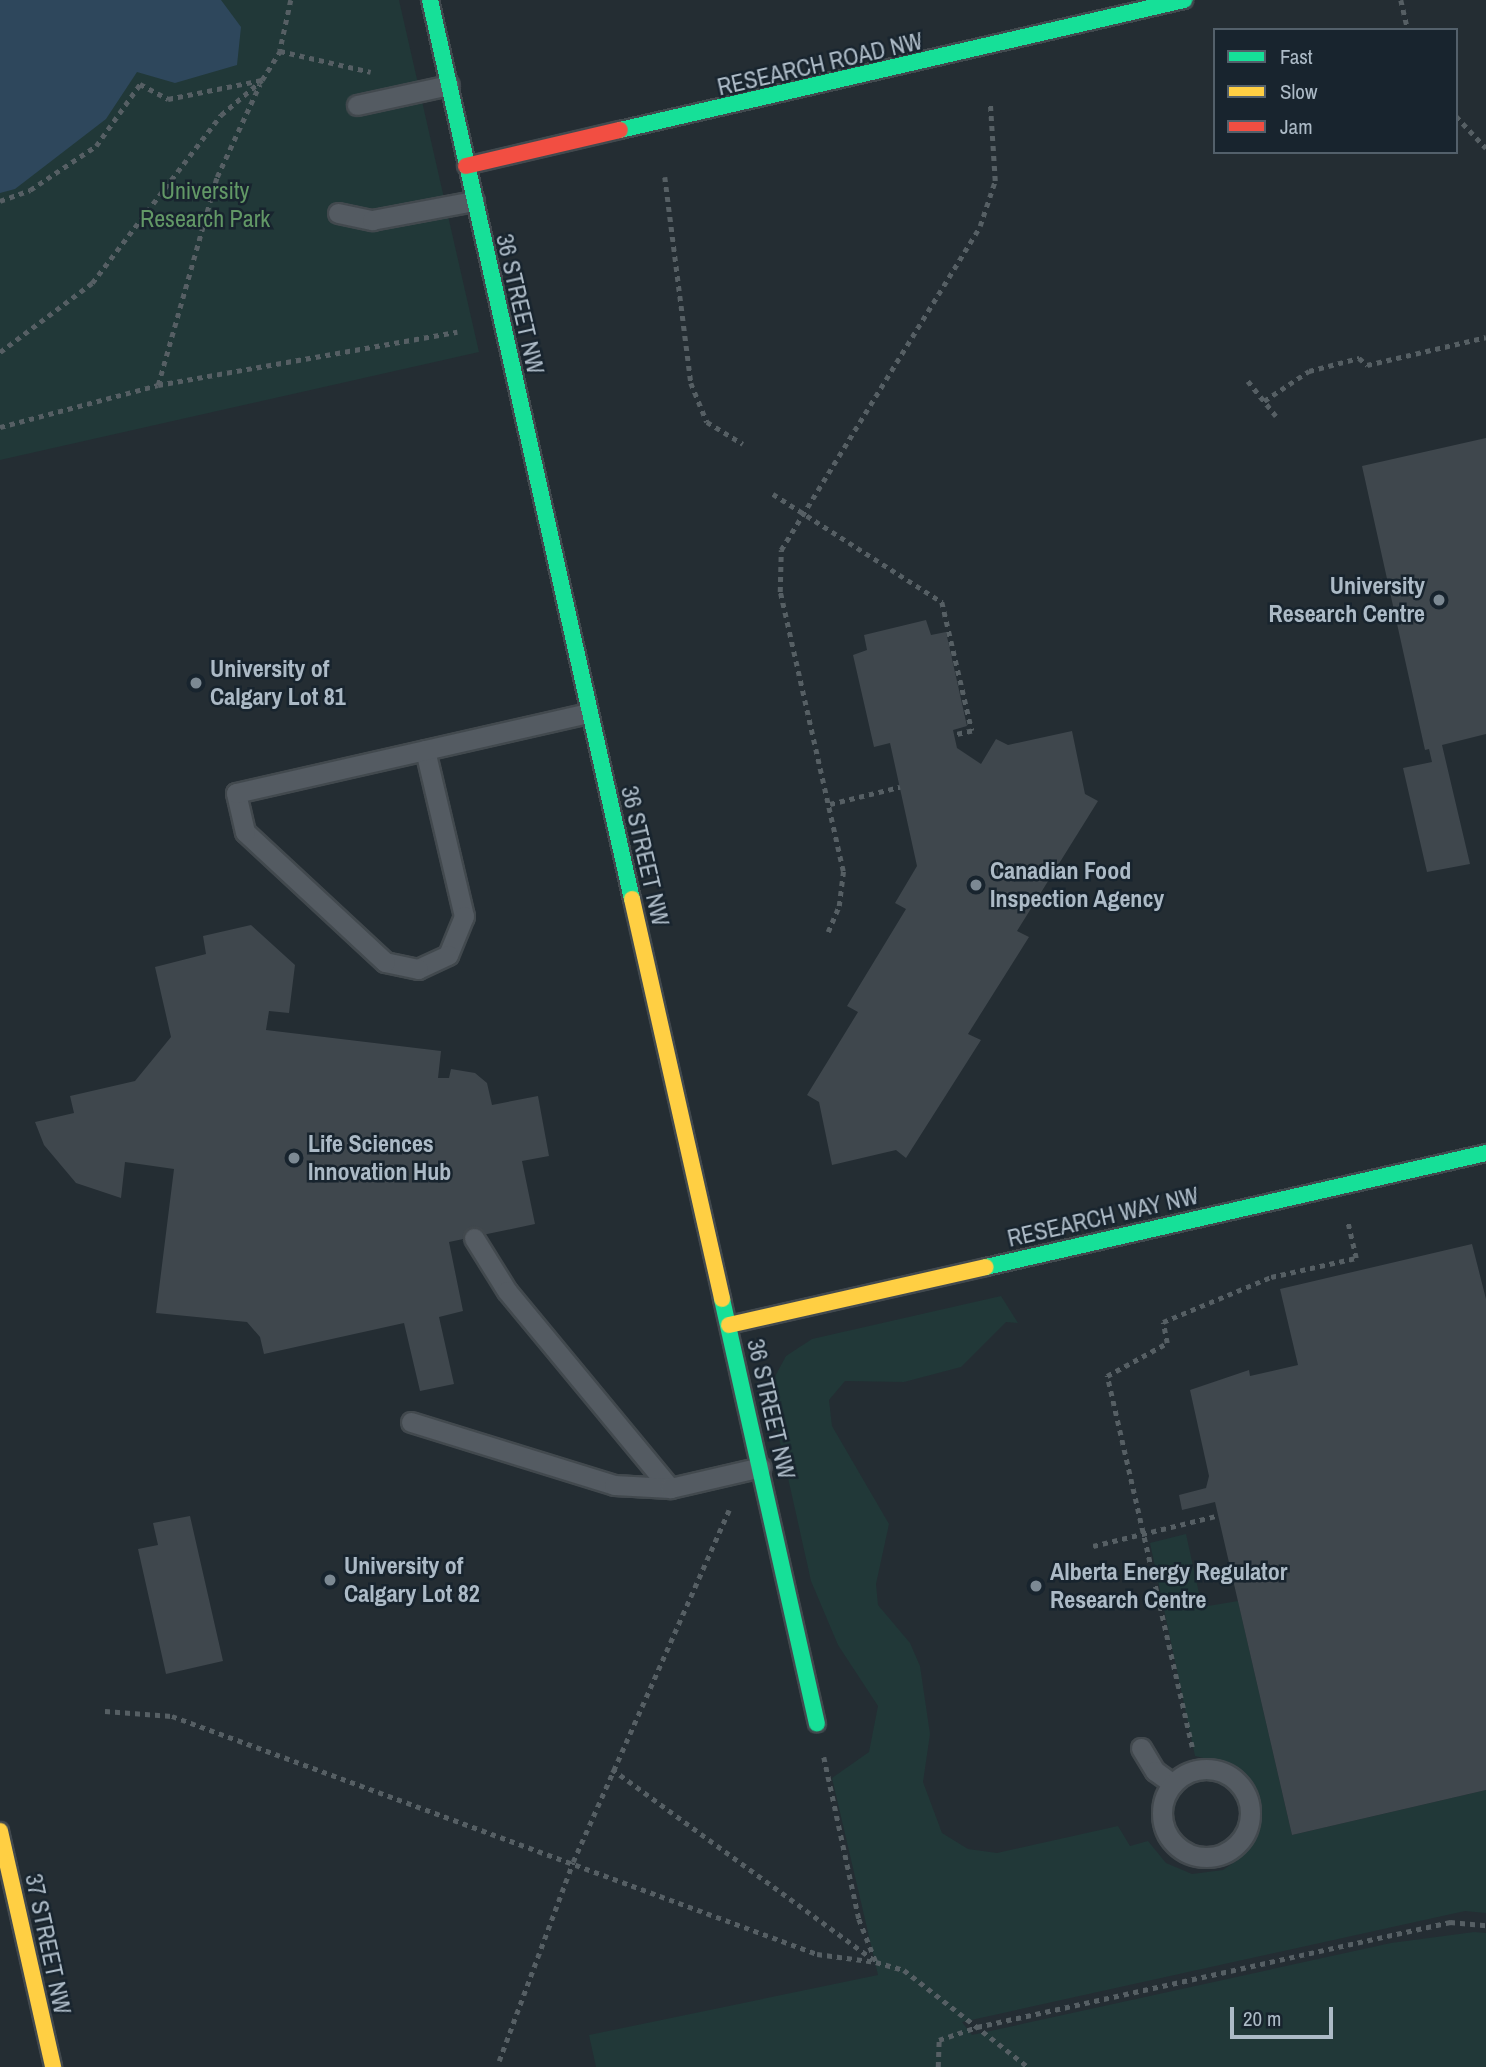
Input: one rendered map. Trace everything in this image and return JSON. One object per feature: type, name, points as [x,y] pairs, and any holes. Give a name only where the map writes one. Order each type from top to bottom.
[{"type":"street","name":"36 STREET NW","points":[[430,0],[817,1723]]},
{"type":"street","name":"RESEARCH ROAD NW","points":[[466,166],[1184,0]]},
{"type":"street","name":"RESEARCH WAY NW","points":[[729,1325],[1486,1153]]},
{"type":"street","name":"37 STREET NW","points":[[0,1831],[53,2067]]},
{"type":"lane","points":[[357,105],[449,85]]},
{"type":"lane","points":[[338,213],[372,220],[474,201]]},
{"type":"lane","points":[[425,750],[464,916],[448,955],[418,969],[385,962],[245,832],[236,793],[425,750],[588,713]]},
{"type":"lane","points":[[474,1238],[507,1291],[670,1488]]},
{"type":"lane","points":[[411,1422],[614,1485],[670,1488],[761,1467]]},
{"type":"lane","points":[[1141,1748],[1155,1770],[1173,1784]]},
{"type":"lane","points":[[1212,1769],[1238,1782],[1250,1808],[1243,1837],[1220,1854],[1206,1857],[1178,1847],[1163,1823],[1162,1809],[1173,1784],[1197,1770],[1212,1769]]},
{"type":"path","points":[[158,385],[216,177],[262,80],[280,51],[291,0]]},
{"type":"path","points":[[1401,0],[1408,28]]},
{"type":"path","points":[[280,51],[385,75]]},
{"type":"path","points":[[0,201],[30,190],[96,146],[140,84],[168,99],[262,80]]},
{"type":"path","points":[[0,352],[92,282],[221,115],[262,80]]},
{"type":"path","points":[[828,932],[844,886],[830,804],[780,592],[781,550],[986,214],[995,181],[990,102]]},
{"type":"path","points":[[1458,118],[1486,148]]},
{"type":"path","points":[[665,177],[691,383],[707,422],[743,444]]},
{"type":"path","points":[[0,426],[158,385],[457,332]]},
{"type":"path","points":[[1264,401],[1309,371],[1359,358],[1367,365],[1486,337]]},
{"type":"path","points":[[1248,381],[1276,416]]},
{"type":"path","points":[[773,494],[943,602],[972,731],[954,735]]},
{"type":"path","points":[[830,804],[900,787]]},
{"type":"path","points":[[1192,1746],[1107,1376],[1167,1343],[1163,1322],[1271,1277],[1356,1258],[1339,1187]]},
{"type":"path","points":[[499,2061],[573,1862],[612,1769],[684,1619],[729,1510]]},
{"type":"path","points":[[1093,1546],[1216,1516]]},
{"type":"path","points":[[105,1711],[172,1716],[817,1954],[876,1962],[904,1970],[1028,2067]]},
{"type":"path","points":[[817,1723],[859,1919],[876,1962]]},
{"type":"path","points":[[612,1769],[876,1962]]},
{"type":"path","points":[[938,2067],[939,2040],[977,2027],[1450,1923],[1486,1925]]},
{"type":"green space","name":"University Research Park","points":[[0,0],[399,0],[479,352],[0,460]]},
{"type":"green space","points":[[1001,1296],[1018,1323],[1006,1322],[961,1367],[904,1382],[845,1381],[829,1400],[832,1426],[889,1524],[876,1584],[878,1605],[910,1643],[920,1666],[930,1734],[923,1782],[942,1833],[968,1849],[997,1853],[1118,1826],[1130,1846],[1148,1841],[1166,1863],[1192,1874],[1223,1870],[1244,1855],[1257,1834],[1258,1803],[1248,1781],[1232,1765],[1195,1756],[1150,1543],[1186,1534],[1202,1607],[1238,1601],[1292,1835],[1486,1790],[1486,1913],[1465,1911],[962,2022],[972,2035],[1391,1943],[1474,1932],[1486,1933],[1486,2067],[596,2067],[589,2035],[878,1975],[832,1778],[869,1752],[878,1706],[838,1645],[811,1581],[772,1406],[772,1382],[786,1356],[812,1339]]},
{"type":"water","points":[[0,0],[221,0],[241,27],[237,65],[175,83],[137,72],[106,119],[15,189],[0,193]]},
{"type":"building","name":"University Research Centre","points":[[1486,438],[1486,734],[1442,745],[1470,864],[1427,872],[1403,768],[1432,762],[1429,749],[1425,750],[1362,466]]},
{"type":"building","name":"Canadian Food Inspection Agency","points":[[926,620],[931,635],[946,632],[967,726],[953,730],[957,748],[981,764],[996,739],[1008,745],[1072,731],[1085,794],[1098,801],[1017,931],[1029,937],[968,1034],[981,1040],[906,1158],[896,1150],[832,1165],[819,1102],[807,1095],[858,1012],[847,1006],[906,909],[895,903],[917,866],[890,743],[874,747],[853,655],[867,650],[864,635]]},
{"type":"building","name":"Life Sciences Innovation Hub","points":[[251,925],[295,965],[289,1013],[269,1011],[266,1030],[441,1051],[438,1078],[449,1078],[451,1069],[475,1073],[487,1083],[492,1105],[538,1096],[549,1156],[522,1161],[535,1224],[449,1242],[463,1311],[439,1317],[454,1384],[420,1391],[404,1323],[264,1354],[260,1337],[247,1322],[156,1313],[174,1169],[125,1162],[121,1198],[76,1183],[44,1145],[35,1122],[74,1113],[70,1096],[135,1081],[171,1037],[155,967],[206,954],[203,936]]},
{"type":"building","points":[[1472,1244],[1486,1299],[1486,1790],[1292,1835],[1215,1502],[1182,1510],[1179,1495],[1206,1488],[1209,1476],[1190,1390],[1249,1370],[1250,1376],[1298,1365],[1280,1289]]},
{"type":"building","points":[[190,1516],[223,1661],[166,1674],[138,1549],[158,1545],[153,1523]]},
{"type":"traffic: fast","points":[[430,0],[632,899]]},
{"type":"traffic: fast","points":[[620,130],[1184,0]]},
{"type":"traffic: fast","points":[[986,1267],[1486,1153]]},
{"type":"traffic: fast","points":[[722,1299],[817,1723]]},
{"type":"traffic: slow","points":[[632,899],[722,1299]]},
{"type":"traffic: slow","points":[[729,1325],[986,1267]]},
{"type":"traffic: slow","points":[[0,1831],[53,2067]]},
{"type":"traffic: jam","points":[[466,166],[620,130]]},
{"type":"place","name":"University Research Centre","points":[[1439,600]]},
{"type":"place","name":"University of Calgary Lot 81","points":[[196,683]]},
{"type":"place","name":"Canadian Food Inspection Agency","points":[[976,885]]},
{"type":"place","name":"Life Sciences Innovation Hub","points":[[294,1158]]},
{"type":"place","name":"University of Calgary Lot 82","points":[[330,1580]]},
{"type":"place","name":"Alberta Energy Regulator Research Centre","points":[[1036,1586]]}]
